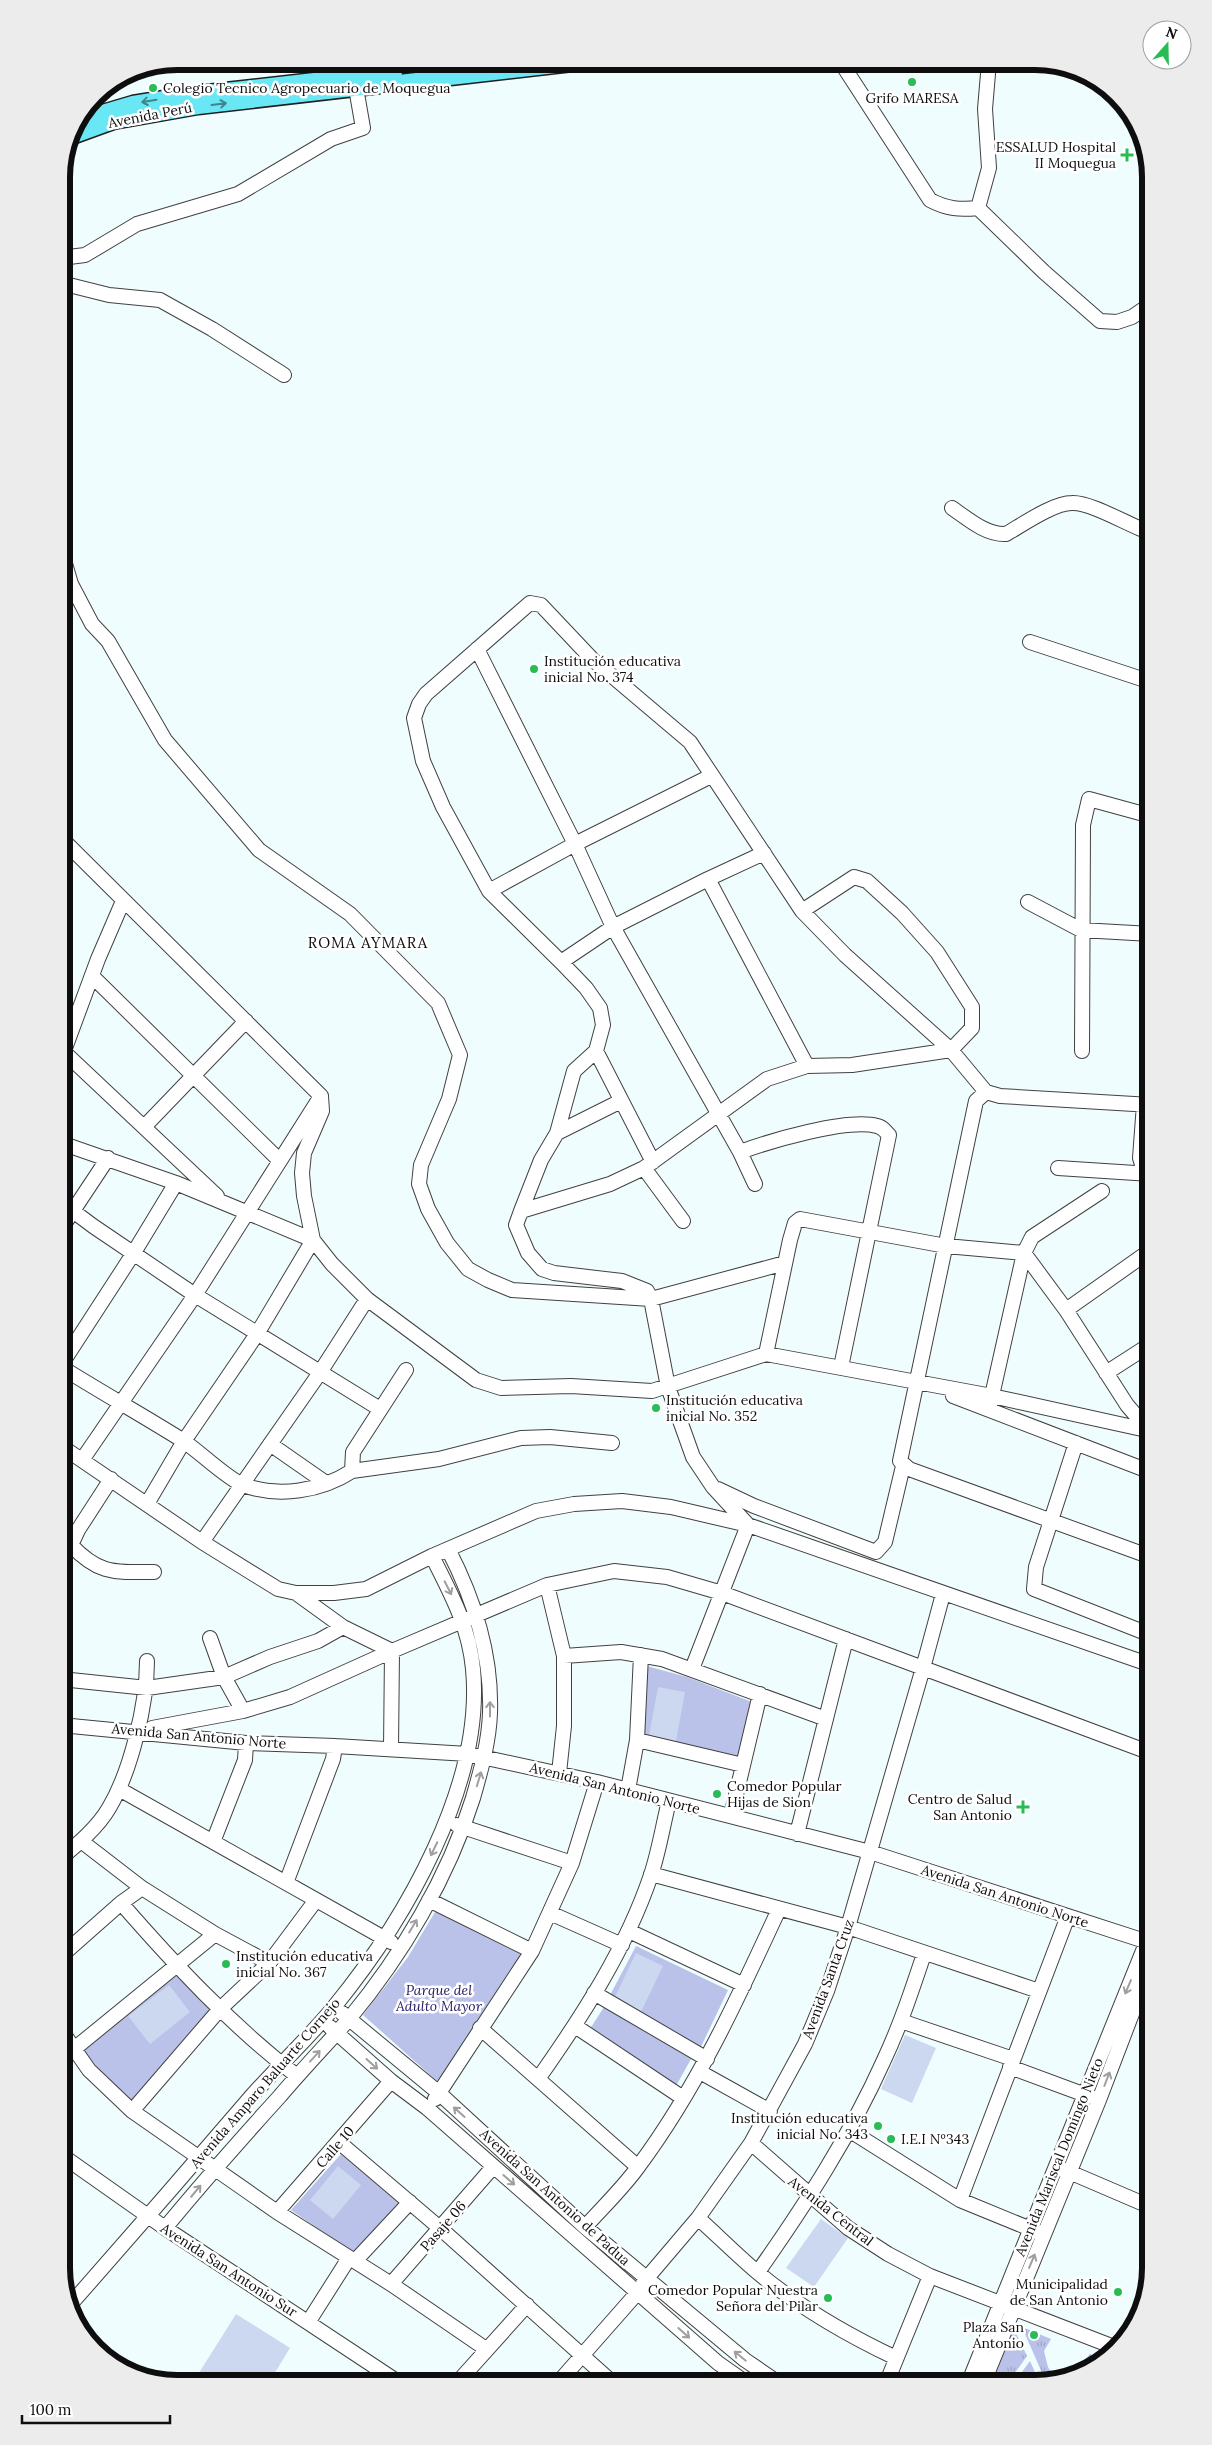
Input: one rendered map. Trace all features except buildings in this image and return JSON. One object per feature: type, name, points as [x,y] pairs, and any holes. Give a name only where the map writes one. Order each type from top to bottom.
[{"type":"main road","name":"Avenida Perú","points":[[89,117],[133,104],[189,95],[413,70]]},
{"type":"main road","name":"Avenida Perú","points":[[80,133],[113,120],[198,106],[512,70]]},
{"type":"street","points":[[845,70],[930,200],[942,206],[959,210],[978,208]]},
{"type":"street","points":[[978,208],[988,168],[985,109],[988,70]]},
{"type":"street","points":[[70,257],[85,255],[137,224],[238,194],[331,139],[363,128],[356,88]]},
{"type":"street","points":[[978,208],[1044,272],[1100,321],[1117,322],[1142,310]]},
{"type":"street","points":[[70,285],[109,295],[160,300],[212,328],[284,374]]},
{"type":"street","points":[[952,508],[990,532],[999,534],[1006,534],[1057,506],[1072,503],[1086,506],[1142,529]]},
{"type":"street","points":[[70,580],[92,624],[108,641],[165,740],[203,782],[259,850],[350,914],[438,1004],[460,1055],[449,1099],[421,1166],[419,1184],[428,1209],[447,1243],[468,1269],[512,1290],[651,1299],[785,1263]]},
{"type":"street","points":[[748,1525],[713,1487],[693,1457],[668,1387],[651,1299],[647,1290],[622,1281],[554,1273],[542,1269],[528,1253],[516,1225],[541,1160],[557,1133],[574,1071],[596,1051],[603,1025],[600,1008],[586,988],[489,891],[443,808],[423,761],[414,718],[418,704],[426,694],[530,603],[541,605],[592,659],[690,742],[802,911],[845,955],[951,1050],[986,1092],[1000,1096],[1142,1104]]},
{"type":"street","points":[[1030,642],[1142,679]]},
{"type":"street","points":[[477,649],[576,844],[614,927],[718,1116],[740,1152],[755,1184]]},
{"type":"street","points":[[489,891],[576,844],[711,776]]},
{"type":"street","points":[[1082,1052],[1082,825],[1089,799],[1142,814]]},
{"type":"street","points":[[70,847],[321,1096],[322,1111],[304,1153],[302,1173],[304,1196],[313,1240],[332,1264],[368,1299],[476,1380],[501,1388],[571,1386],[652,1391],[766,1354],[841,1366],[917,1383],[990,1403],[1142,1432]]},
{"type":"street","points":[[561,962],[614,927],[764,853]]},
{"type":"street","points":[[521,1211],[610,1184],[649,1165],[767,1079],[807,1066],[852,1065],[951,1050],[972,1028],[972,1007],[937,952],[895,906],[867,880],[854,877],[802,911]]},
{"type":"street","points":[[708,879],[807,1066]]},
{"type":"street","points":[[70,1037],[92,976],[124,901]]},
{"type":"street","points":[[1028,902],[1081,930],[1142,933]]},
{"type":"street","points":[[92,976],[194,1074],[279,1160]]},
{"type":"street","points":[[144,1127],[246,1021]]},
{"type":"street","points":[[596,1051],[649,1165],[683,1221]]},
{"type":"street","points":[[70,1062],[144,1127],[222,1201]]},
{"type":"street","points":[[986,1092],[976,1101],[900,1461],[903,1466],[1142,1555]]},
{"type":"street","points":[[82,1460],[195,1295],[321,1096]]},
{"type":"street","points":[[557,1133],[621,1102]]},
{"type":"street","points":[[740,1152],[777,1139],[848,1125],[877,1126],[884,1129],[888,1136],[841,1366]]},
{"type":"street","points":[[1142,1143],[1140,1158],[1142,1162]]},
{"type":"street","points":[[70,1146],[176,1183],[313,1240]]},
{"type":"street","points":[[70,1203],[108,1158]]},
{"type":"street","points":[[1058,1168],[1142,1174]]},
{"type":"street","points":[[70,1352],[176,1183]]},
{"type":"street","points":[[990,1403],[1024,1254],[1032,1237],[1102,1191]]},
{"type":"street","points":[[70,1209],[195,1295],[319,1374],[380,1409]]},
{"type":"street","points":[[766,1354],[794,1224],[800,1219],[946,1246],[1024,1254],[1066,1310],[1127,1405],[1142,1423]]},
{"type":"street","points":[[147,1504],[184,1441],[257,1334],[313,1240]]},
{"type":"street","points":[[1066,1310],[1142,1256]]},
{"type":"street","points":[[202,1542],[319,1374],[368,1299]]},
{"type":"street","points":[[1106,1373],[1142,1350]]},
{"type":"street","points":[[352,1471],[354,1452],[406,1370]]},
{"type":"street","points":[[70,1372],[184,1441],[242,1484],[279,1492],[296,1492],[326,1483],[352,1471],[439,1460],[521,1438],[550,1437],[612,1443]]},
{"type":"street","points":[[990,1403],[1076,1443],[1142,1469]]},
{"type":"street","points":[[1076,1443],[1036,1567],[1034,1589],[1142,1631]]},
{"type":"street","points":[[270,1444],[326,1483]]},
{"type":"street","points":[[70,1452],[111,1478],[202,1542],[278,1589],[296,1593],[334,1593],[366,1589],[432,1556],[536,1511],[574,1504],[632,1502],[670,1507],[748,1525],[1142,1662]]},
{"type":"street","points":[[713,1487],[754,1506],[876,1552],[880,1550],[885,1542],[903,1466]]},
{"type":"street","points":[[111,1478],[78,1530],[71,1545],[85,1560],[112,1572],[154,1572]]},
{"type":"street","points":[[692,1670],[748,1525]]},
{"type":"street","name":"Avenida Amparo Baluarte Cornejo","points":[[165,2228],[214,2169],[349,2019],[401,1947],[429,1900],[464,1827],[485,1758],[490,1712],[488,1665],[477,1614],[464,1579],[448,1549]]},
{"type":"street","name":"Avenida Amparo Baluarte Cornejo","points":[[75,2299],[280,2063],[334,2006],[384,1938],[413,1893],[446,1821],[468,1754],[474,1713],[473,1669],[464,1619],[432,1556]]},
{"type":"street","points":[[137,1731],[244,1711],[290,1697],[464,1619],[547,1585],[614,1572],[667,1577],[722,1592],[1142,1750]]},
{"type":"street","points":[[547,1585],[564,1656],[564,1726],[560,1774]]},
{"type":"street","points":[[296,1593],[343,1627],[392,1651]]},
{"type":"street","name":"Avenida Santa Cruz","points":[[564,2375],[638,2292],[647,2278],[698,2218],[751,2143],[770,2111],[808,2035],[827,1991],[848,1927],[943,1594]]},
{"type":"street","points":[[70,1680],[147,1688],[224,1677],[270,1657],[318,1641],[343,1627]]},
{"type":"street","points":[[210,1638],[224,1677],[244,1711]]},
{"type":"street","points":[[797,1834],[846,1640]]},
{"type":"street","points":[[391,1749],[392,1651]]},
{"type":"street","points":[[564,1656],[621,1652],[662,1659],[826,1719]]},
{"type":"street","points":[[628,1790],[637,1740],[641,1655]]},
{"type":"street","points":[[70,1850],[81,1841],[108,1810],[119,1789],[137,1731],[147,1688],[147,1661]]},
{"type":"street","points":[[732,1816],[760,1694]]},
{"type":"street","name":"Avenida San Antonio Norte","points":[[70,1729],[137,1731],[246,1743],[468,1754],[597,1782],[870,1852],[1068,1916],[1142,1936]]},
{"type":"street","points":[[637,1740],[743,1765]]},
{"type":"street","points":[[213,1842],[245,1760],[246,1743]]},
{"type":"street","points":[[286,1883],[334,1759],[335,1746]]},
{"type":"street","points":[[427,2108],[439,2093],[532,1951],[572,1863],[597,1782]]},
{"type":"street","points":[[119,1789],[401,1947]]},
{"type":"street","points":[[538,2079],[575,2026],[629,1931],[652,1874],[669,1801]]},
{"type":"street","points":[[446,1821],[572,1863]]},
{"type":"street","points":[[81,1841],[142,1888],[215,1934],[269,1963]]},
{"type":"street","points":[[652,1874],[848,1927],[1039,1991]]},
{"type":"street","points":[[70,1948],[121,1903],[142,1888]]},
{"type":"street","points":[[132,2111],[220,2010],[269,1963],[316,1900]]},
{"type":"street","points":[[429,1900],[532,1951]]},
{"type":"street","points":[[121,1903],[176,1966],[220,2010],[297,2076]]},
{"type":"street","points":[[585,2227],[638,2167],[700,2072],[744,1985],[779,1909]]},
{"type":"street","points":[[550,1914],[622,1945]]},
{"type":"street","points":[[960,2200],[1068,1916]]},
{"type":"street","points":[[629,1931],[744,1985]]},
{"type":"street","points":[[74,2049],[215,1934]]},
{"type":"street","points":[[758,2272],[810,2197],[849,2130],[884,2061],[901,2021],[924,1954]]},
{"type":"street","name":"Avenida Mariscal Domingo Nieto","points":[[986,2375],[1030,2229],[1083,2094],[1142,1955]]},
{"type":"street","name":"Avenida Mariscal Domingo Nieto","points":[[972,2375],[1006,2304],[1043,2234],[1099,2100],[1142,1988]]},
{"type":"street","points":[[594,1993],[707,2059]]},
{"type":"street","name":"Avenida San Antonio de Padua","points":[[334,2006],[439,2093],[585,2227],[745,2360],[767,2375]]},
{"type":"street","name":"Avenida San Antonio de Padua","points":[[322,2020],[391,2082],[427,2108],[718,2363],[735,2375]]},
{"type":"street","points":[[901,2021],[1011,2063],[1099,2100]]},
{"type":"street","points":[[575,2026],[683,2098]]},
{"type":"street","points":[[480,2028],[638,2167]]},
{"type":"street","points":[[70,2043],[90,2070],[132,2111],[277,2212],[391,2284],[486,2349]]},
{"type":"street","points":[[700,2072],[770,2111]]},
{"type":"street","name":"Calle 10","points":[[277,2212],[391,2082]]},
{"type":"street","points":[[849,2130],[960,2200],[1043,2234]]},
{"type":"street","points":[[340,2142],[441,2228],[604,2375]]},
{"type":"street","name":"Avenida Central","points":[[751,2143],[810,2197],[848,2228],[880,2249],[930,2276],[1108,2345]]},
{"type":"street","name":"Avenida San Antonio Sur","points":[[70,2162],[165,2228],[309,2321],[388,2375]]},
{"type":"street","points":[[1055,2166],[1142,2203]]},
{"type":"street","name":"Pasaje 06","points":[[391,2284],[493,2167]]},
{"type":"street","points":[[1043,2196],[1056,2202]]},
{"type":"street","points":[[309,2321],[352,2260],[410,2202]]},
{"type":"street","points":[[698,2218],[758,2272],[822,2318],[896,2358]]},
{"type":"street","points":[[889,2375],[930,2276]]},
{"type":"street","points":[[464,2375],[526,2306]]},
{"type":"green space","points":[[647,1666],[687,1677],[752,1702],[738,1759],[643,1735]]},
{"type":"green space","name":"Parque del Adulto Mayor","points":[[438,1907],[523,1956],[480,2025],[437,2081],[363,2015],[408,1957]]},
{"type":"green space","points":[[636,1946],[728,1990],[698,2053],[608,1999]]},
{"type":"green space","points":[[173,1973],[215,2012],[135,2108],[103,2075],[81,2047]]},
{"type":"green space","points":[[604,2007],[691,2059],[676,2086],[588,2032]]},
{"type":"green space","points":[[341,2154],[402,2206],[357,2256],[291,2210]]},
{"type":"green space","points":[[1022,2327],[1051,2339],[1044,2351],[1048,2367],[1052,2374],[1043,2375]]},
{"type":"green space","points":[[1012,2329],[1014,2329],[1027,2356],[1013,2375],[995,2375]]},
{"type":"green space","points":[[1090,2354],[1095,2356],[1088,2361],[1080,2365]]},
{"type":"green space","points":[[1030,2361],[1036,2375],[1020,2375]]},
{"type":"shaded area","points":[[658,1687],[685,1692],[676,1741],[649,1736]]},
{"type":"shaded area","points":[[636,1953],[663,1966],[640,2014],[613,2001]]},
{"type":"shaded area","points":[[169,1985],[190,2012],[150,2044],[128,2016]]},
{"type":"shaded area","points":[[905,2035],[936,2048],[912,2103],[881,2089]]},
{"type":"shaded area","points":[[338,2166],[361,2185],[333,2219],[310,2200]]},
{"type":"shaded area","points":[[821,2219],[848,2238],[814,2287],[786,2268]]},
{"type":"shaded area","points":[[236,2314],[290,2348],[274,2375],[198,2375]]},
{"type":"place","name":"Grifo MARESA","points":[[912,82]]},
{"type":"place","name":"Colegio Tecnico Agropecuario de Moquegua","points":[[153,88]]},
{"type":"place","name":"ESSALUD Hospital II Moquegua","points":[[1127,155]]},
{"type":"place","name":"Institución educativa inicial No. 374","points":[[534,669]]},
{"type":"place","name":"Institución educativa inicial No. 352","points":[[656,1408]]},
{"type":"place","name":"Comedor Popular Hijas de Sion","points":[[717,1794]]},
{"type":"place","name":"Centro de Salud San Antonio","points":[[1023,1807]]},
{"type":"place","name":"Institución educativa inicial No. 367","points":[[226,1964]]},
{"type":"place","name":"Institución educativa inicial No. 343","points":[[878,2126]]},
{"type":"place","name":"I.E.I N°343","points":[[891,2139]]},
{"type":"place","name":"Municipalidad de San Antonio","points":[[1118,2292]]},
{"type":"place","name":"Comedor Popular Nuestra Señora del Pilar","points":[[828,2298]]},
{"type":"place","name":"Plaza San Antonio","points":[[1034,2335]]},
{"type":"district","name":"ROMA AYMARA","points":[[368,943]]}]
